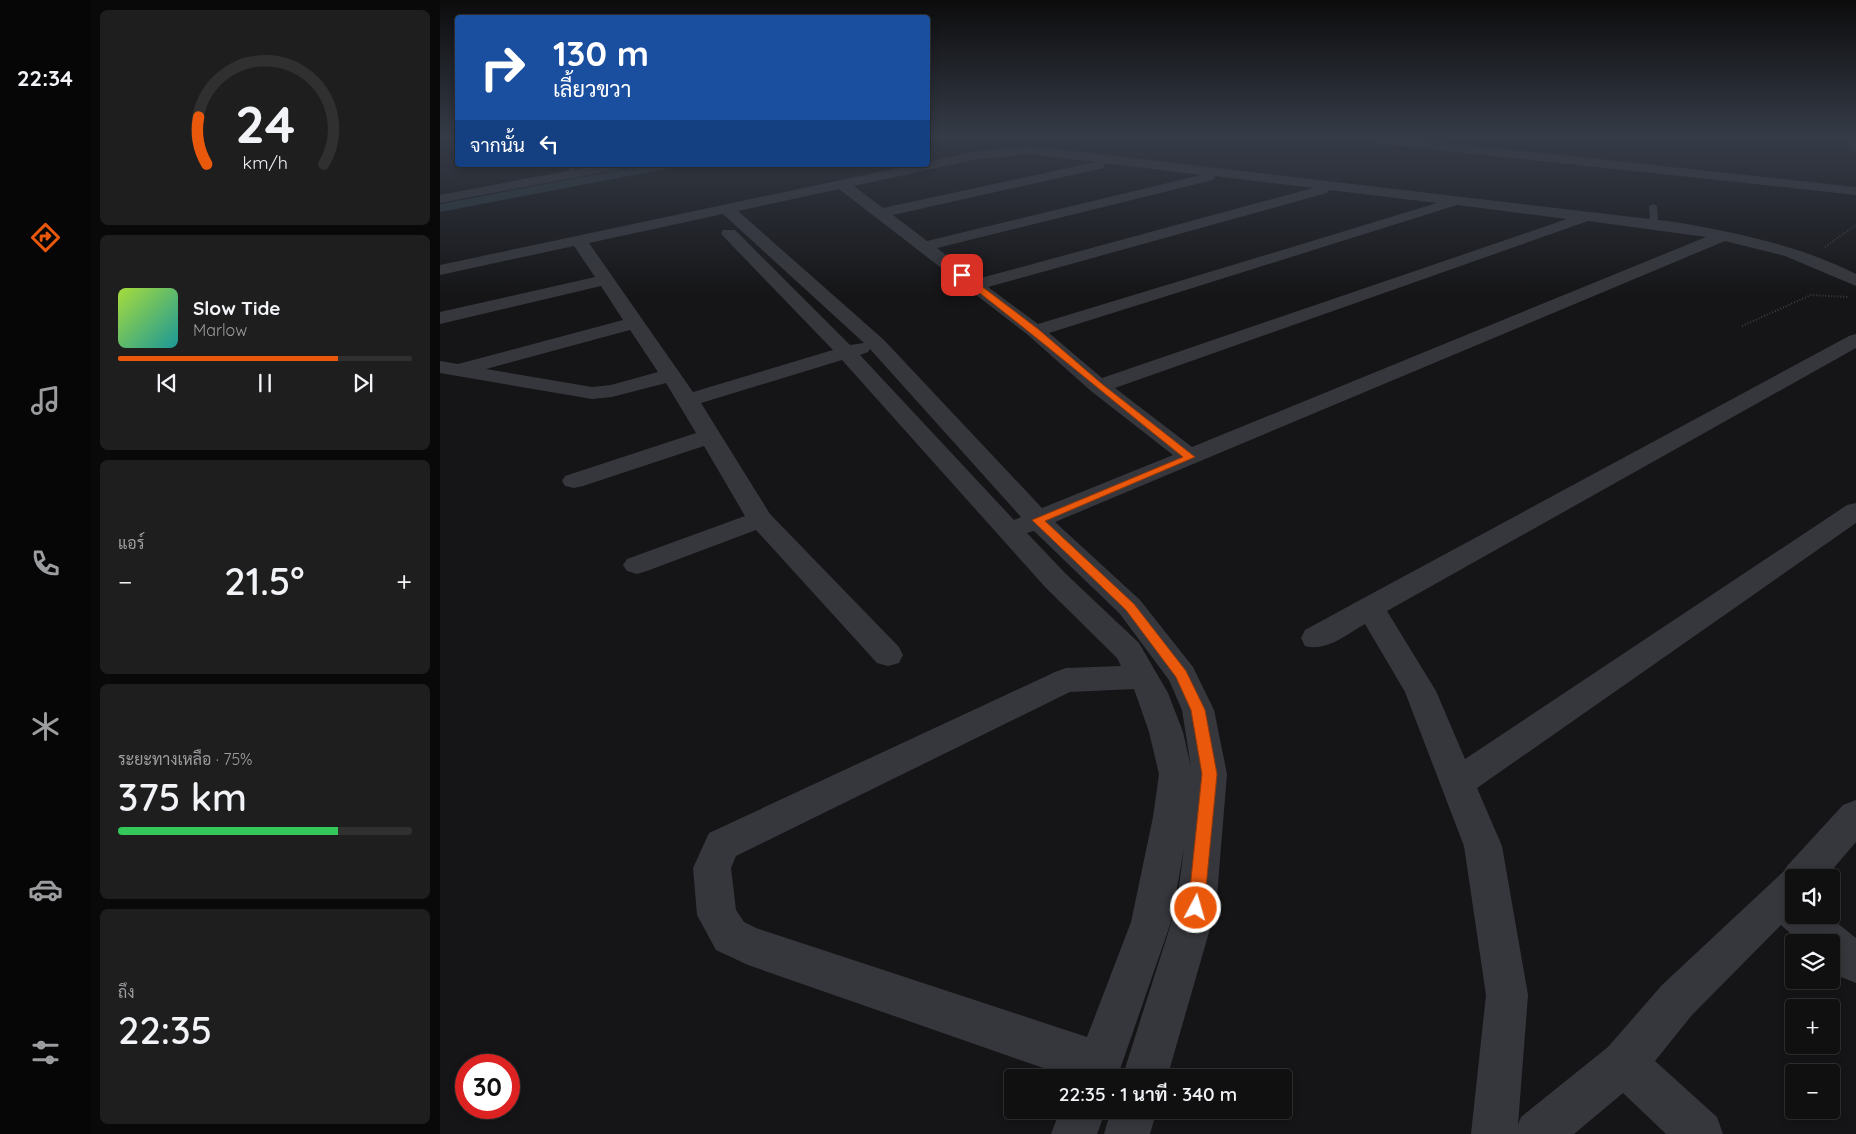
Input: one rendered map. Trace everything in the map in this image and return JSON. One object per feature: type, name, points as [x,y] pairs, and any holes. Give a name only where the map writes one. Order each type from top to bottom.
[{"type":"street","points":[[440,199],[475,191]]},
{"type":"street","points":[[440,270],[720,212],[812,191]]},
{"type":"street","points":[[851,191],[1035,331],[1099,386],[1190,457]]},
{"type":"street","points":[[881,213],[981,191]]},
{"type":"street","points":[[925,246],[1151,191]]},
{"type":"street","points":[[974,284],[1318,191]]},
{"type":"street","points":[[1376,191],[1654,224],[1725,235],[1808,259],[1856,281]]},
{"type":"street","points":[[1035,331],[1459,201]]},
{"type":"street","points":[[720,212],[877,344],[1038,520],[1130,607],[1182,675],[1200,719],[1210,774],[1196,908],[1147,1069]]},
{"type":"street","points":[[720,212],[1055,580],[1128,651],[1152,693],[1166,732],[1176,774],[1171,817],[1151,922],[1098,1069]]},
{"type":"street","points":[[1099,386],[1588,217]]},
{"type":"street","points":[[1010,530],[1064,510],[1098,494],[1725,235]]},
{"type":"street","points":[[579,241],[633,323],[688,400],[760,520],[888,655]]},
{"type":"street","points":[[440,318],[606,280]]},
{"type":"street","points":[[449,368],[633,323]]},
{"type":"street","points":[[1316,638],[1856,340]]},
{"type":"street","points":[[688,400],[877,344]]},
{"type":"street","points":[[449,368],[592,393],[612,391],[670,375]]},
{"type":"street","points":[[574,481],[710,436]]},
{"type":"street","points":[[1458,782],[1856,511]]},
{"type":"street","points":[[637,564],[760,520]]},
{"type":"street","points":[[1370,607],[1420,691],[1483,846],[1507,995],[1494,1134]]},
{"type":"street","points":[[1091,1069],[748,945],[730,936],[717,915],[712,868],[722,845],[1066,680],[1143,677]]},
{"type":"street","points":[[1815,869],[1856,816]]},
{"type":"street","points":[[1538,1134],[1624,1063],[1677,1000],[1785,904]]},
{"type":"street","points":[[1815,924],[1823,934]]},
{"type":"street","points":[[1840,950],[1856,963]]},
{"type":"street","points":[[1624,1063],[1700,1134]]},
{"type":"street","points":[[1074,1134],[1079,1119]]},
{"type":"street","points":[[1127,1134],[1131,1119]]},
{"type":"lane","points":[[1653,206],[1654,224]]},
{"type":"path","points":[[1808,259],[1856,225]]},
{"type":"path","points":[[1742,326],[1811,295],[1856,298]]},
{"type":"waterway","points":[[440,208],[530,191]]},
{"type":"route","points":[[962,275],[1035,331],[1099,386],[1190,457],[1038,520],[1130,607],[1182,675],[1198,710],[1210,774],[1196,908]]}]
